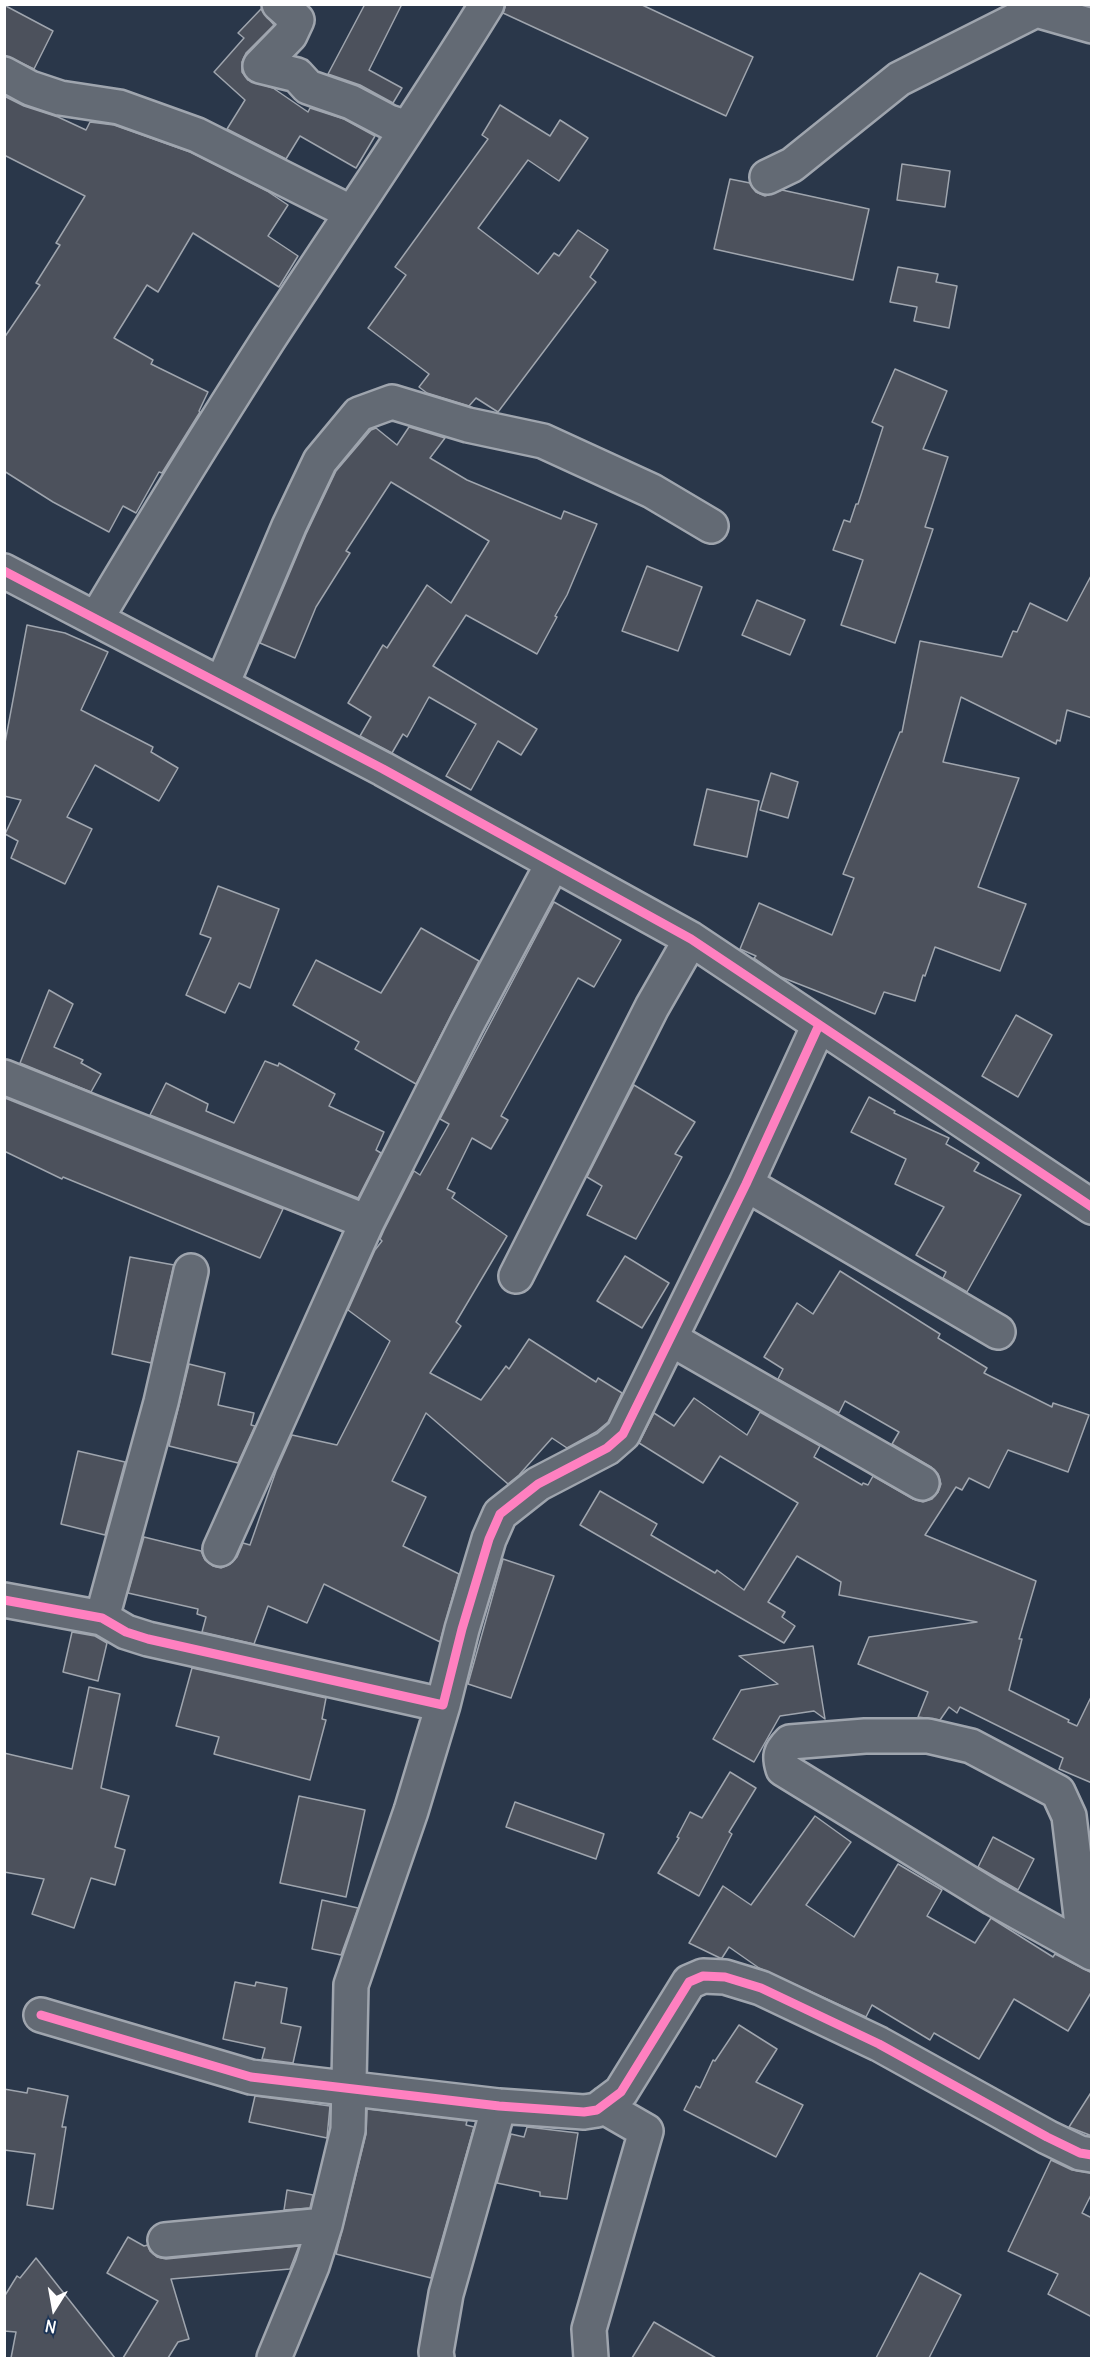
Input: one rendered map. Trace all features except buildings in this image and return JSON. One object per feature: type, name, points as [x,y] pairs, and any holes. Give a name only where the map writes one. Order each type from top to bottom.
[{"type":"street","points":[[279,4],[297,20],[290,35],[260,66],[297,75],[308,87],[343,98],[389,122],[408,128]]},
{"type":"street","points":[[96,619],[177,484],[487,4]]},
{"type":"street","points":[[768,177],[792,165],[899,79],[1031,7],[1092,26]]},
{"type":"street","points":[[4,74],[30,88],[60,98],[119,107],[197,135],[352,213]]},
{"type":"street","points":[[222,684],[289,525],[320,461],[358,414],[392,402],[468,425],[543,441],[652,490],[711,526]]},
{"type":"street","points":[[4,571],[383,769],[691,939],[1092,1207]]},
{"type":"street","points":[[220,1549],[367,1222],[467,1024],[553,863]]},
{"type":"street","points":[[516,1276],[647,1018],[691,939]]},
{"type":"street","points":[[274,2358],[312,2266],[325,2225],[348,2130],[351,1984],[411,1811],[443,1706],[462,1629],[489,1539],[500,1514],[538,1484],[606,1448],[623,1434],[746,1184],[819,1025]]},
{"type":"street","points":[[4,1077],[367,1222]]},
{"type":"street","points":[[746,1184],[998,1332]]},
{"type":"street","points":[[102,1618],[161,1402],[191,1271]]},
{"type":"street","points":[[671,1339],[922,1483]]},
{"type":"street","points":[[4,1600],[102,1618],[126,1632],[148,1639],[443,1706]]},
{"type":"street","points":[[865,1736],[928,1736],[971,1746],[1058,1792],[1069,1816],[1088,1951],[993,1898],[783,1769],[780,1758],[782,1750],[790,1742],[865,1736]]},
{"type":"street","points":[[41,2015],[250,2077],[499,2106],[584,2112],[597,2110],[621,2092],[689,1982],[704,1976],[725,1977],[761,1988],[879,2044],[1047,2137],[1092,2155]]},
{"type":"street","points":[[591,2358],[589,2329],[646,2131],[614,2112],[606,2103]]},
{"type":"street","points":[[437,2358],[436,2352],[446,2294],[499,2106]]},
{"type":"street","points":[[165,2240],[325,2225]]},
{"type":"cycle path","points":[[4,571],[383,769],[691,939],[1092,1207]]},
{"type":"cycle path","points":[[4,1600],[102,1618],[126,1632],[148,1639],[443,1705],[462,1629],[489,1539],[500,1514],[538,1484],[607,1448],[623,1434],[746,1184],[819,1025]]},
{"type":"cycle path","points":[[41,2015],[251,2077],[499,2106],[584,2112],[597,2110],[621,2092],[689,1982],[703,1976],[725,1977],[761,1988],[879,2044],[1047,2137],[1080,2153],[1092,2155]]}]
